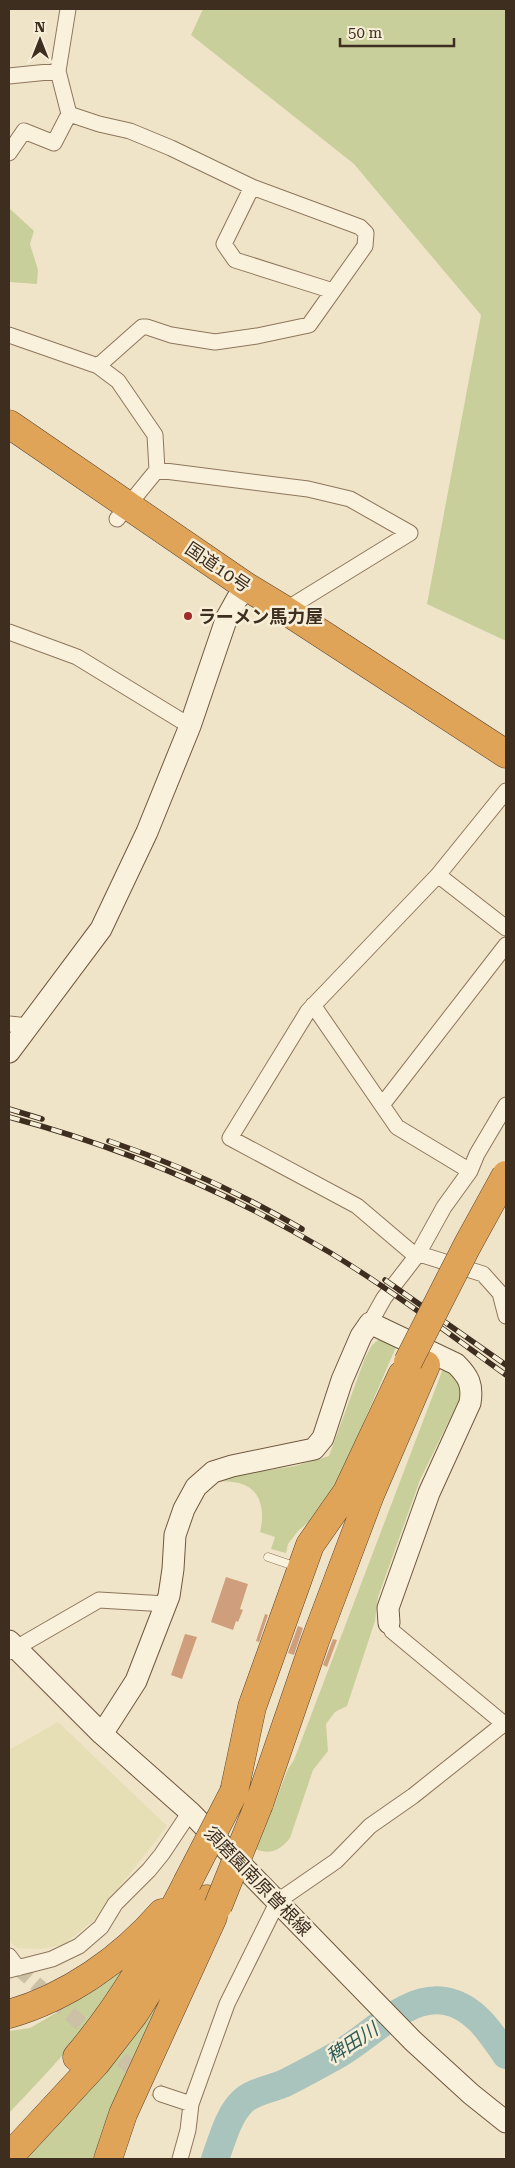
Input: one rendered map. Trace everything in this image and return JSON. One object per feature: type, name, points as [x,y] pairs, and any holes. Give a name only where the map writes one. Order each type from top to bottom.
[{"type":"highway","name":"国道10号","points":[[9,424],[122,512]]},
{"type":"highway","name":"国道10号","points":[[9,444],[122,512],[506,772]]},
{"type":"highway","name":"国道10号","points":[[242,593],[284,610],[506,754]]},
{"type":"highway","points":[[9,2157],[96,2063],[134,2014],[259,1804],[417,1363],[467,1246],[506,1176]]},
{"type":"highway","points":[[108,2159],[204,1896],[234,1792],[252,1708],[310,1544],[347,1492],[417,1363],[506,1209]]},
{"type":"highway","points":[[9,2014],[74,1987],[113,1959],[140,1936],[204,1896]]},
{"type":"highway","points":[[9,2133],[84,2048],[123,1996],[157,1941],[204,1896]]},
{"type":"street","points":[[9,153],[24,131],[54,143],[69,114],[58,71],[68,9]]},
{"type":"street","points":[[9,76],[58,71]]},
{"type":"street","points":[[69,114],[99,124],[130,131],[171,148],[252,187],[360,227],[366,233],[365,246],[309,325],[216,342],[172,335],[148,327],[142,327],[98,366]]},
{"type":"street","points":[[252,187],[224,244],[235,260],[333,291]]},
{"type":"street","points":[[9,335],[98,366],[118,381],[155,434],[157,470],[122,512]]},
{"type":"street","points":[[157,470],[308,489],[350,499],[410,533],[284,610]]},
{"type":"street","points":[[9,1052],[19,1025],[101,929],[144,840],[190,726],[228,617],[242,593]]},
{"type":"street","points":[[10,635],[77,657],[190,726]]},
{"type":"street","points":[[506,791],[438,875],[313,1005],[230,1138],[357,1206],[410,1251],[483,1274],[500,1293],[506,1316]]},
{"type":"street","points":[[438,875],[506,928]]},
{"type":"street","points":[[382,1105],[506,945]]},
{"type":"street","points":[[313,1005],[396,1127],[470,1171]]},
{"type":"street","points":[[102,1734],[136,1681],[166,1604],[173,1570],[175,1536],[184,1509],[196,1487],[212,1472],[314,1450],[323,1438],[342,1380],[361,1336],[384,1298],[418,1254],[444,1207],[470,1171],[477,1154],[506,1105]]},
{"type":"street","points":[[180,2159],[188,2130],[191,2104],[228,2004],[278,1901],[336,1860],[370,1826],[412,1796],[505,1722],[392,1631],[388,1623],[388,1608],[428,1493],[470,1403],[472,1388],[466,1374],[456,1364],[370,1323]]},
{"type":"street","points":[[11,1647],[99,1600],[166,1604]]},
{"type":"street","name":"須磨園南原曽根線","points":[[11,1647],[102,1734],[190,1812],[413,2041],[471,2094],[506,2122]]},
{"type":"street","points":[[12,1965],[52,1959],[79,1946],[101,1927],[115,1904],[158,1860],[190,1812]]},
{"type":"street","points":[[161,2094],[191,2104]]},
{"type":"lane","points":[[268,1557],[301,1568]]},
{"type":"shaded area","points":[[58,1722],[167,1826],[94,1920],[63,1945],[41,1949],[17,1948],[9,1941],[9,1750]]},
{"type":"green space","points":[[203,9],[506,9],[506,641],[427,604],[481,315],[354,164],[191,35]]},
{"type":"green space","points":[[9,208],[34,231],[30,244],[38,270],[37,284],[9,282]]},
{"type":"green space","points":[[378,1340],[396,1347],[328,1505],[298,1531],[288,1544],[286,1553],[271,1549],[275,1537],[260,1532],[262,1509],[257,1495],[246,1486],[235,1482],[218,1481],[231,1476],[295,1466],[329,1456],[365,1358],[372,1345]]},
{"type":"green space","points":[[444,1366],[461,1380],[462,1389],[459,1400],[420,1480],[378,1597],[375,1621],[347,1706],[335,1712],[326,1724],[328,1751],[313,1770],[290,1838],[273,1851],[269,1852],[253,1848],[258,1833],[265,1828],[288,1769],[294,1760]]},
{"type":"green space","points":[[202,1923],[101,2159],[21,2159]]},
{"type":"green space","points":[[132,1961],[106,2002],[91,2021],[9,2113],[9,2031],[30,2028],[102,1986]]},
{"type":"building","points":[[226,1577],[248,1584],[240,1609],[243,1610],[233,1630],[211,1622]]},
{"type":"building","points":[[265,1614],[268,1615],[259,1642],[256,1641]]},
{"type":"building","points":[[298,1626],[303,1628],[294,1655],[288,1653]]},
{"type":"building","points":[[185,1634],[197,1637],[182,1679],[171,1675]]},
{"type":"building","points":[[333,1639],[337,1640],[327,1667],[323,1665]]},
{"type":"waterway","name":"稗田川","points":[[215,2159],[229,2121],[243,2101],[258,2092],[285,2083],[339,2054],[389,2018],[417,2004],[445,2001],[465,2008],[481,2022],[506,2055]]},
{"type":"tunnel","points":[[18,1968],[161,2094]]},
{"type":"railway","points":[[9,1109],[42,1119]]},
{"type":"railway","points":[[9,1117],[92,1142],[133,1157],[173,1173],[253,1210],[352,1266],[506,1375]]},
{"type":"railway","points":[[109,1141],[159,1159],[208,1180],[302,1229]]},
{"type":"railway","points":[[385,1280],[506,1365]]},
{"type":"place","name":"ラーメン馬力屋","points":[[188,616]]}]
